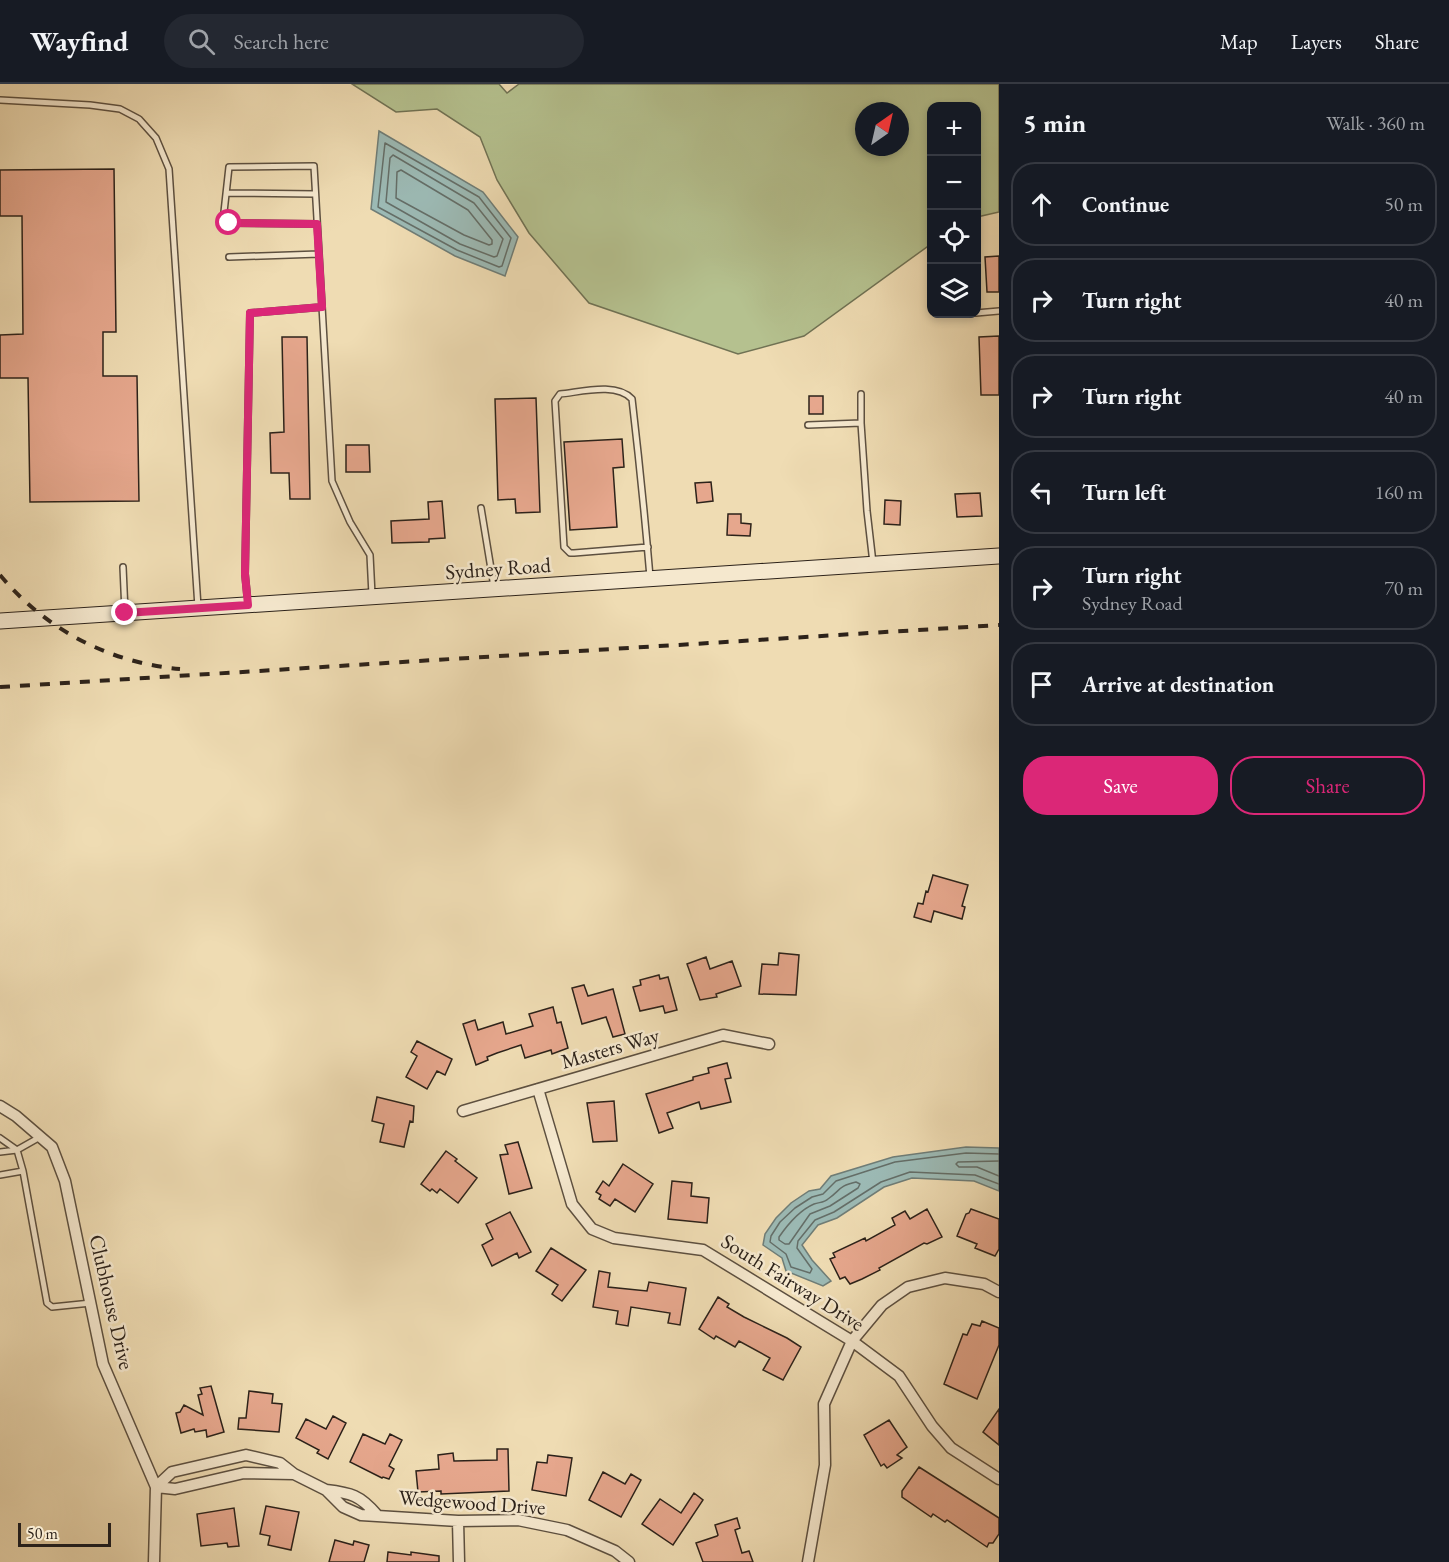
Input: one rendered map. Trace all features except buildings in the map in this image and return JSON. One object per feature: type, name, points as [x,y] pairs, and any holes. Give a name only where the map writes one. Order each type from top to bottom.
[{"type":"street","name":"Sydney Road","points":[[0,621],[999,556]]},
{"type":"street","name":"Masters Way","points":[[463,1111],[723,1035],[769,1044]]},
{"type":"street","name":"South Fairway Drive","points":[[538,1089],[572,1204],[592,1229],[614,1238],[703,1250],[852,1341],[899,1376],[932,1426],[951,1448],[999,1479]]},
{"type":"street","name":"Clubhouse Drive","points":[[0,1106],[16,1116],[52,1147],[66,1181],[103,1364],[156,1487],[154,1562]]},
{"type":"street","points":[[808,1562],[825,1465],[824,1404],[852,1341],[882,1305],[908,1287],[945,1278],[984,1284],[999,1292]]},
{"type":"street","name":"Wedgewood Drive","points":[[156,1487],[172,1472],[246,1455],[280,1463],[294,1474],[326,1490],[353,1494],[377,1515]]},
{"type":"street","name":"Wedgewood Drive","points":[[156,1487],[175,1489],[244,1473],[294,1474]]},
{"type":"street","name":"Wedgewood Drive","points":[[326,1490],[343,1507],[361,1515],[458,1521],[518,1520],[567,1530],[615,1551],[628,1562]]},
{"type":"street","points":[[458,1521],[459,1562]]},
{"type":"lane","points":[[0,100],[120,109],[139,119],[156,138],[169,169],[198,608]]},
{"type":"lane","points":[[317,224],[229,223],[224,212],[229,167],[314,166],[332,481],[350,522],[370,555],[372,597]]},
{"type":"lane","points":[[227,193],[315,194]]},
{"type":"lane","points":[[229,257],[319,254]]},
{"type":"lane","points":[[248,605],[245,574],[250,313],[322,307]]},
{"type":"lane","points":[[981,313],[999,312]]},
{"type":"lane","points":[[648,547],[574,553],[570,553],[564,547],[555,401],[560,394],[617,391],[632,399],[648,547],[650,579]]},
{"type":"lane","points":[[861,394],[867,511],[873,564]]},
{"type":"lane","points":[[808,425],[861,423]]},
{"type":"lane","points":[[481,508],[494,589]]},
{"type":"lane","points":[[123,567],[125,613]]},
{"type":"lane","points":[[0,1152],[17,1150],[40,1137]]},
{"type":"lane","points":[[0,1138],[17,1150],[23,1171],[47,1303],[52,1307],[91,1303]]},
{"type":"lane","points":[[0,1174],[23,1171]]},
{"type":"green space","points":[[352,84],[499,84],[507,93],[519,84],[999,84],[999,212],[981,216],[981,102],[927,102],[927,247],[804,336],[738,354],[589,303],[529,233],[497,180],[480,137],[437,109],[396,112]]},
{"type":"water","points":[[379,131],[483,192],[518,237],[505,276],[455,256],[371,209]]},
{"type":"water","points":[[966,1147],[999,1148],[999,1191],[974,1181],[912,1178],[884,1187],[837,1218],[818,1225],[802,1245],[831,1281],[823,1286],[786,1271],[782,1258],[763,1245],[765,1234],[776,1218],[791,1203],[809,1191],[820,1189],[831,1176],[893,1157]]},
{"type":"railway","points":[[0,575],[38,612],[81,640],[129,660],[180,669]]},
{"type":"railway","points":[[0,687],[999,625]]},
{"type":"route","points":[[125,613],[248,605],[245,574],[250,313],[322,307],[317,224],[229,223]]}]
